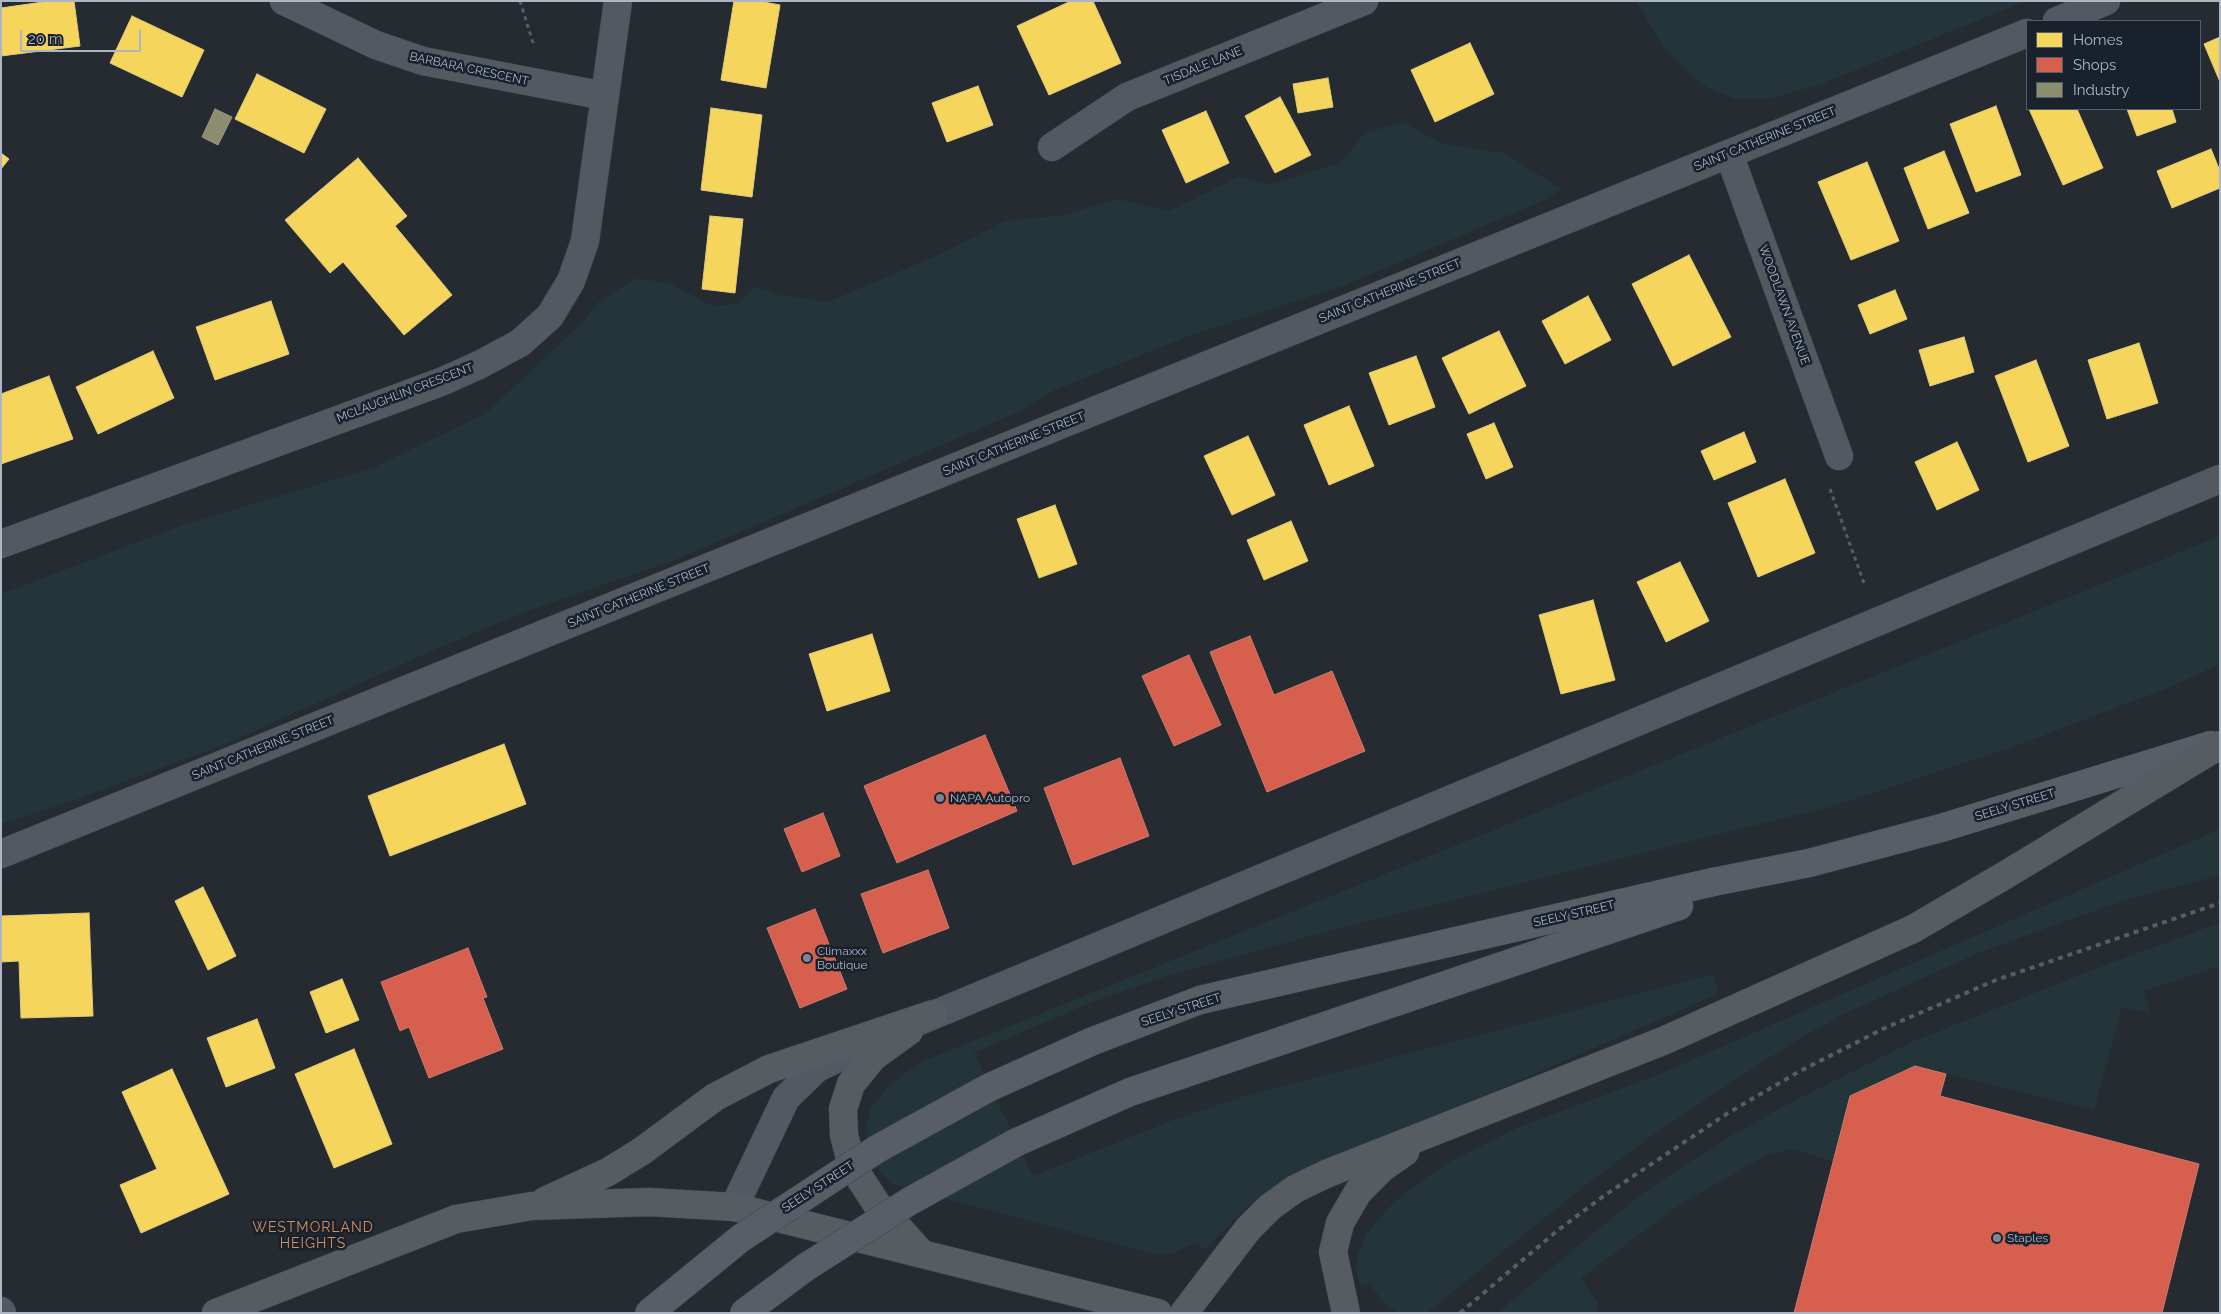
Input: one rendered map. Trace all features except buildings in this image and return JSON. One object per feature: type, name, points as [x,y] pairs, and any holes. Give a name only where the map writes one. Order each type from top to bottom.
[{"type":"main road","points":[[1184,1313],[1248,1229],[1270,1207],[1295,1188],[1326,1174],[1663,1041],[1913,929],[2007,874],[2220,743]]},
{"type":"main road","name":"SEELY STREET","points":[[744,1313],[806,1267],[910,1201],[1017,1142],[1139,1089],[1809,863],[1940,828],[2220,743]]},
{"type":"main road","name":"SEELY STREET","points":[[649,1313],[748,1233],[877,1149],[990,1087],[1093,1040],[1200,1000],[1713,882],[1809,863]]},
{"type":"main road","points":[[532,1206],[608,1172],[642,1151],[714,1098],[769,1069],[933,1014]]},
{"type":"main road","points":[[920,1253],[876,1203],[852,1166],[844,1136],[843,1109],[851,1084],[873,1058],[933,1014]]},
{"type":"main road","points":[[1346,1313],[1333,1252],[1340,1222],[1358,1192],[1382,1168],[1437,1130]]},
{"type":"main road","points":[[216,1313],[456,1219],[532,1206],[649,1202],[734,1207],[1158,1313]]},
{"type":"street","name":"BARBARA CRESCENT","points":[[284,1],[376,44],[414,59],[605,96]]},
{"type":"street","name":"MCLAUGHLIN CRESCENT","points":[[1,544],[441,382],[479,365],[520,342],[550,316],[572,281],[585,241],[618,1]]},
{"type":"street","name":"TISDALE LANE","points":[[1052,147],[1127,97],[1364,1]]},
{"type":"street","points":[[2059,20],[2106,1]]},
{"type":"street","name":"SAINT CATHERINE STREET","points":[[1,854],[2026,33]]},
{"type":"street","name":"WOODLAWN AVENUE","points":[[1728,154],[1839,456]]},
{"type":"street","points":[[734,1207],[786,1098],[817,1068],[933,1014],[2220,479]]},
{"type":"path","points":[[520,1],[546,85]]},
{"type":"path","points":[[1839,456],[1827,483],[1865,586]]},
{"type":"shaded area","points":[[1636,1],[2026,1],[1821,84],[1768,99],[1736,99],[1715,91],[1696,80],[1663,46]]},
{"type":"shaded area","points":[[1403,122],[1442,144],[1504,153],[1561,189],[1547,199],[1348,284],[1189,336],[1055,390],[1020,411],[836,491],[672,561],[522,613],[427,653],[228,743],[69,802],[1,824],[1,594],[183,525],[376,467],[486,413],[583,322],[597,303],[637,278],[670,284],[712,306],[737,304],[756,287],[779,295],[828,302],[936,256],[1005,221],[1064,215],[1117,199],[1169,211],[1239,176],[1268,185],[1340,163],[1365,133]]},
{"type":"shaded area","points":[[2220,536],[2220,664],[2170,687],[2010,748],[1833,806],[1325,932],[1170,975],[1092,1002],[974,1053],[1033,1176],[1173,1120],[1245,1096],[1714,974],[1718,994],[1286,1182],[1249,1205],[1205,1250],[1197,1242],[1171,1254],[1154,1254],[906,1188],[890,1182],[875,1166],[868,1149],[867,1123],[870,1109],[889,1085],[921,1062]]},
{"type":"shaded area","points":[[2220,829],[2220,875],[2122,901],[1978,953],[1850,1011],[1807,1034],[1734,1080],[1647,1139],[1573,1195],[1427,1313],[1397,1313],[1383,1302],[1369,1283],[1360,1286],[1356,1270],[1357,1257],[1366,1234],[1386,1210],[1405,1193],[1446,1164],[1519,1127],[1655,1076]]},
{"type":"shaded area","points":[[2220,923],[2220,966],[2144,991],[2150,1013],[2122,1007],[2094,1110],[1915,1066],[1850,1096],[1833,1161],[1791,1149],[1766,1155],[1679,1205],[1581,1278],[1598,1304],[1597,1313],[1497,1313],[1608,1221],[1656,1184],[1736,1133],[1790,1103],[1914,1041],[2100,967]]},
{"type":"railway","points":[[1460,1313],[1557,1231],[1605,1195],[1728,1113],[1800,1071],[1885,1028],[1996,980],[2220,903]]},
{"type":"place","name":"NAPA Autopro","points":[[940,798]]},
{"type":"place","name":"Climaxxx Boutique","points":[[807,958]]},
{"type":"place","name":"Staples","points":[[1997,1238]]},
{"type":"district","name":"WESTMORLAND HEIGHTS","points":[[313,1236]]}]
